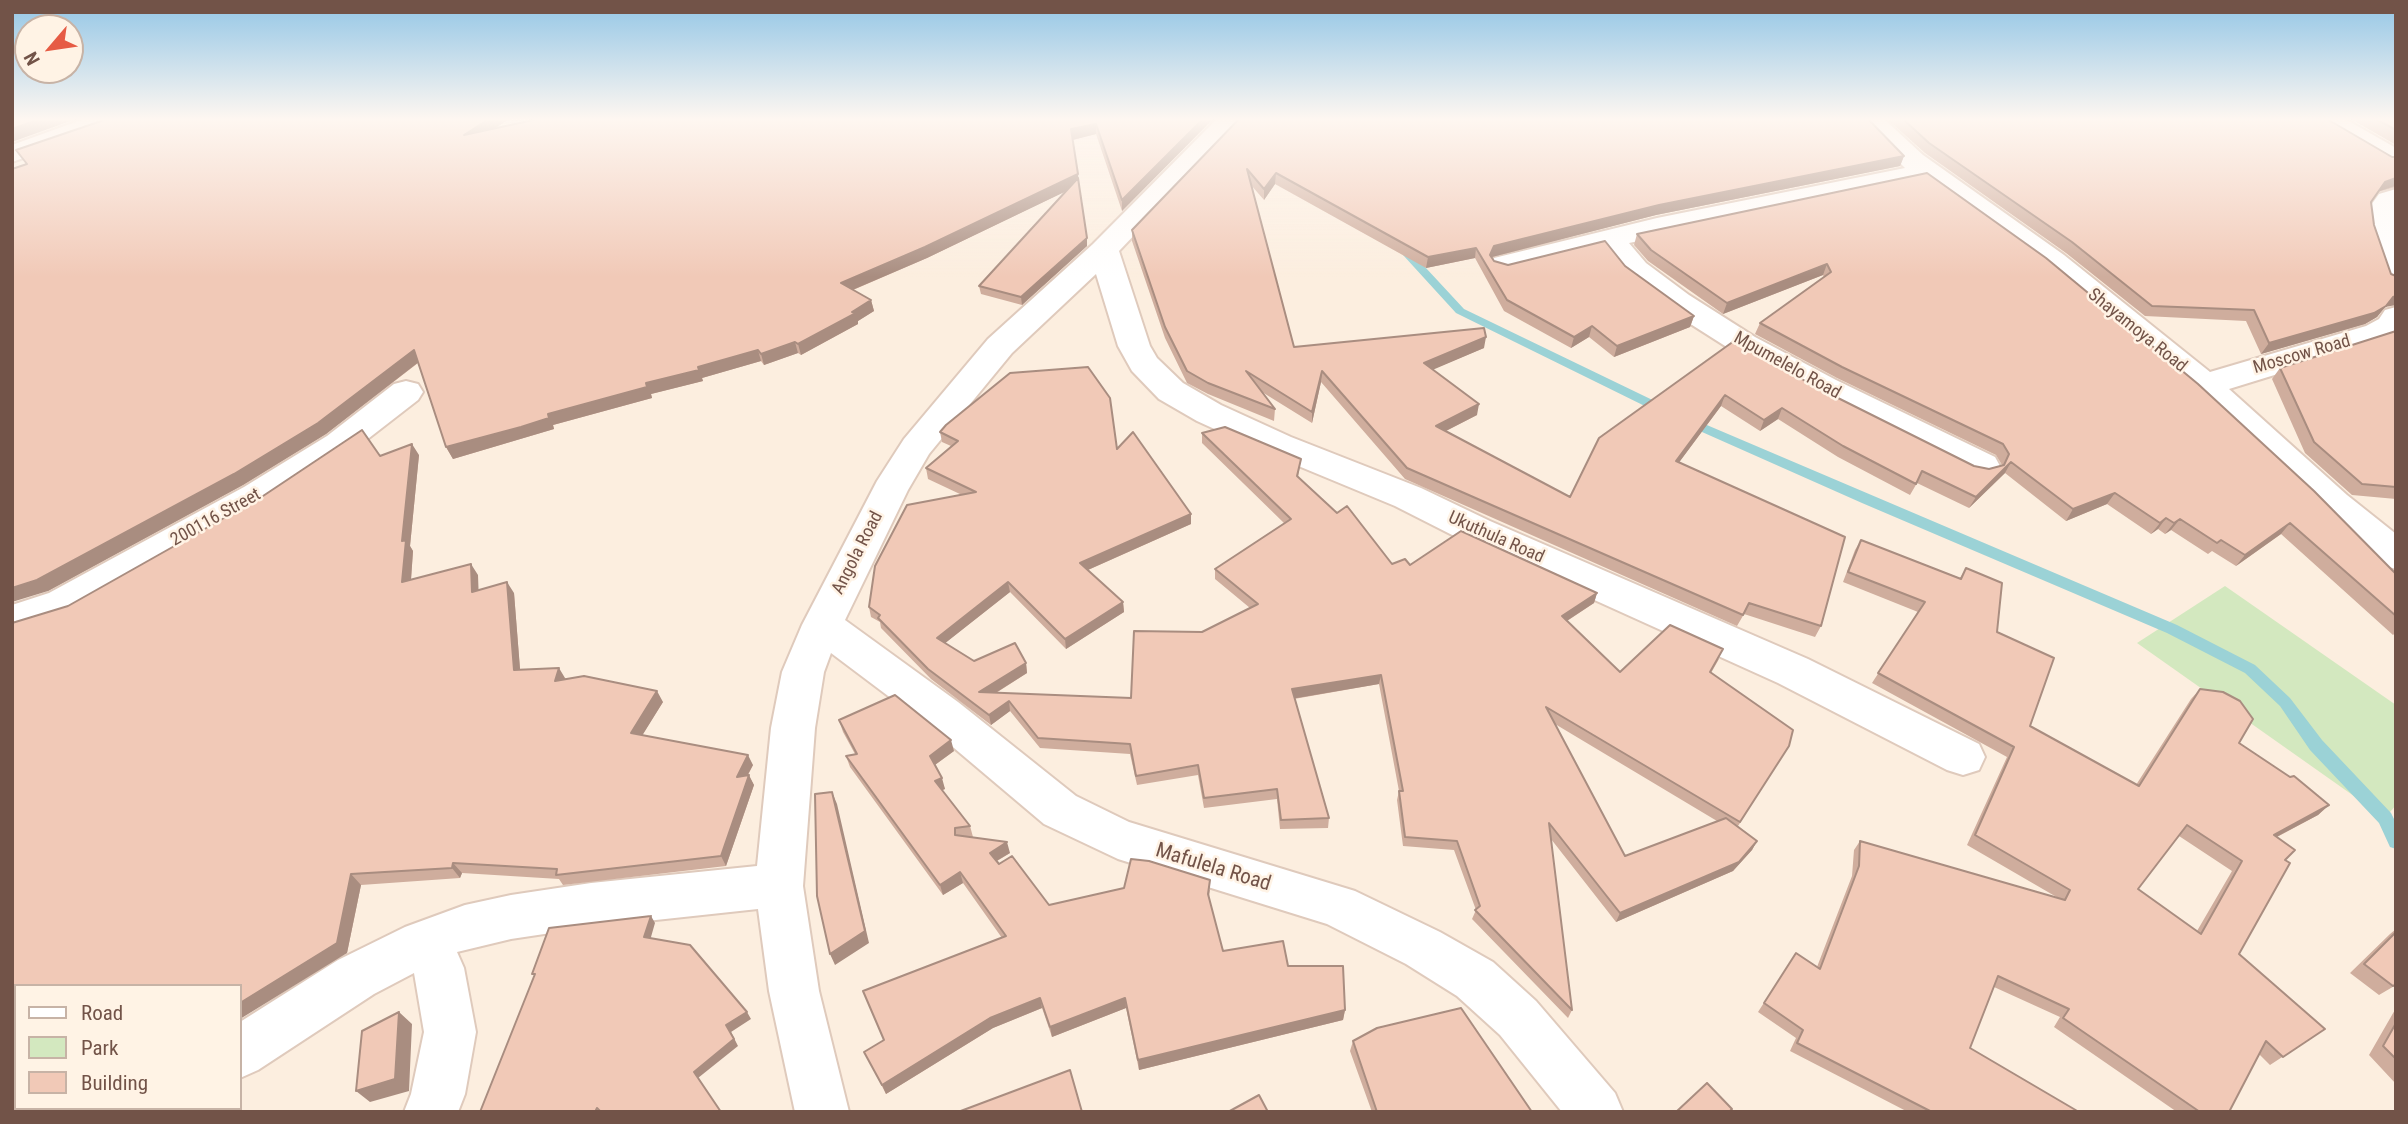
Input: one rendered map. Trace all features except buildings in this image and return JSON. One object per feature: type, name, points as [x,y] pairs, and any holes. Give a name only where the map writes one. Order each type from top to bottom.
[{"type":"street","name":"Angola Road","points":[[822,1112],[794,991],[779,886],[793,728],[803,672],[822,625],[890,490],[916,447],[1000,346],[1104,250],[1178,171]]},
{"type":"street","points":[[1505,264],[1657,227],[1928,172]]},
{"type":"street","name":"Shayamoya Road","points":[[1928,172],[2053,261],[2204,385],[2314,486],[2396,555]]},
{"type":"street","points":[[2396,197],[2389,200],[2380,212],[2383,235],[2396,277]]},
{"type":"street","name":"Mpumelelo Road","points":[[1611,240],[1635,268],[1678,302],[1744,344],[1824,388],[1982,466]]},
{"type":"street","name":"Ukuthula Road","points":[[1104,250],[1134,346],[1144,364],[1180,396],[1209,413],[1279,445],[1408,497],[1477,531],[1793,671],[1963,757]]},
{"type":"street","name":"Moscow Road","points":[[2204,385],[2389,334]]},
{"type":"street","name":"200116 Street","points":[[12,621],[63,604],[257,496],[339,444],[406,392]]},
{"type":"street","name":"Mafulela Road","points":[[822,625],[943,714],[1060,810],[1118,839],[1338,906],[1423,948],[1475,979],[1518,1018],[1596,1112]]},
{"type":"street","points":[[242,1051],[356,977],[422,943],[466,927],[511,917],[716,890],[779,886]]},
{"type":"street","points":[[422,943],[439,968],[450,1032],[438,1094],[430,1112]]},
{"type":"green space","points":[[2225,586],[2396,705],[2396,805],[2385,818],[2137,643]]},
{"type":"waterway","points":[[1407,245],[1408,255],[1460,311],[1663,410]]},
{"type":"waterway","points":[[1688,421],[2172,629],[2250,669],[2285,702],[2316,745],[2385,818],[2396,842]]}]
